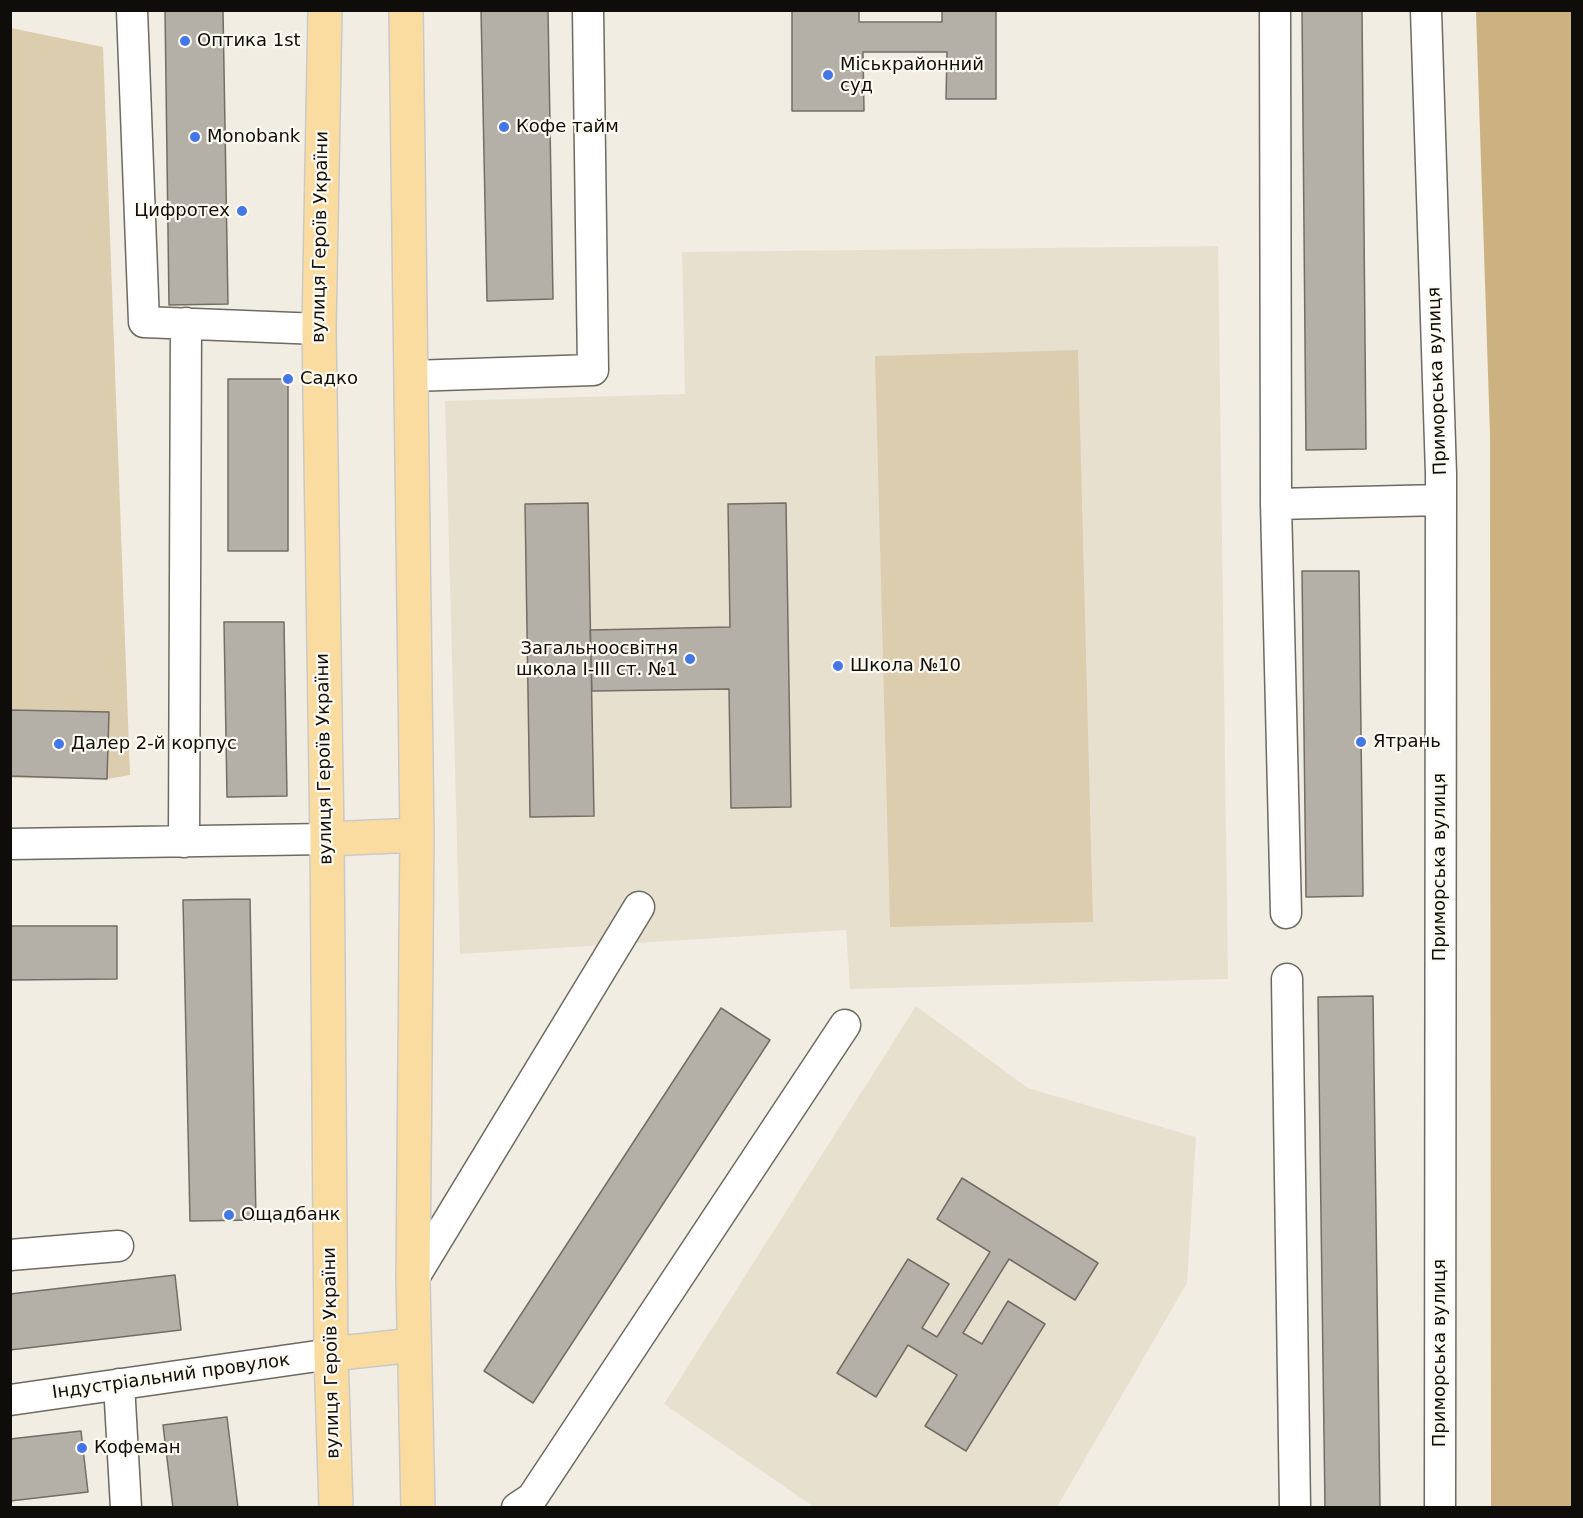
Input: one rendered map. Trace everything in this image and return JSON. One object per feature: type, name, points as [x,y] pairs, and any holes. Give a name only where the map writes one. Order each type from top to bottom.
[{"type":"main road","name":"вулиця Героїв України","points":[[325,10],[320,329],[331,1354],[336,1508]]},
{"type":"main road","points":[[406,10],[417,835],[413,1280],[418,1508]]},
{"type":"main road","points":[[327,839],[417,835]]},
{"type":"main road","points":[[331,1354],[414,1345]]},
{"type":"street","points":[[132,10],[144,322],[320,329]]},
{"type":"street","points":[[411,376],[593,370],[588,10]]},
{"type":"street","points":[[1275,10],[1275,504],[1286,913]]},
{"type":"street","name":"Приморська вулиця","points":[[1426,10],[1441,462],[1440,1508]]},
{"type":"street","points":[[184,842],[186,323]]},
{"type":"street","points":[[1275,504],[1441,500]]},
{"type":"street","points":[[10,844],[327,839]]},
{"type":"street","points":[[413,1280],[639,907]]},
{"type":"street","points":[[1287,979],[1295,1508]]},
{"type":"street","points":[[517,1508],[532,1498],[845,1025]]},
{"type":"street","points":[[10,1255],[118,1246]]},
{"type":"street","name":"Індустріальний провулок","points":[[10,1400],[331,1354]]},
{"type":"street","points":[[119,1384],[126,1508]]},
{"type":"shaded area","points":[[1476,11],[1572,11],[1572,1507],[1491,1507],[1490,434]]},
{"type":"shaded area","points":[[11,28],[103,47],[130,775],[107,779],[11,778]]},
{"type":"shaded area","name":"Школа №10","points":[[1218,246],[1228,979],[850,989],[846,930],[460,954],[445,401],[685,394],[682,252]]},
{"type":"shaded area","points":[[1078,350],[1093,922],[890,927],[875,356]]},
{"type":"shaded area","points":[[916,1006],[1028,1088],[1196,1137],[1187,1283],[1057,1507],[814,1507],[664,1404]]},
{"type":"building","points":[[165,10],[223,10],[228,304],[169,305]]},
{"type":"building","points":[[481,10],[548,10],[553,299],[487,301]]},
{"type":"building","name":"Міськрайонний суд","points":[[792,10],[859,10],[859,22],[942,22],[942,10],[996,10],[996,99],[946,99],[947,52],[863,52],[864,111],[792,111]]},
{"type":"building","points":[[1302,10],[1362,10],[1366,449],[1306,450]]},
{"type":"building","points":[[228,379],[288,379],[288,551],[228,551]]},
{"type":"building","name":"Загальноосвітня школа І-ІІІ ст. №1","points":[[588,503],[594,816],[530,817],[525,504]]},
{"type":"building","name":"Загальноосвітня школа І-ІІІ ст. №1","points":[[786,503],[791,807],[731,808],[729,689],[592,691],[590,630],[730,627],[728,504]]},
{"type":"building","points":[[1302,571],[1359,571],[1363,896],[1306,897]]},
{"type":"building","points":[[224,622],[284,622],[287,796],[227,797]]},
{"type":"building","name":"Далер 2-й корпус","points":[[10,710],[109,712],[107,779],[10,776]]},
{"type":"building","points":[[250,899],[256,1220],[190,1221],[183,900]]},
{"type":"building","points":[[10,926],[117,926],[117,979],[10,980]]},
{"type":"building","points":[[1373,996],[1380,1508],[1325,1508],[1318,997]]},
{"type":"building","points":[[721,1008],[770,1040],[533,1403],[484,1371]]},
{"type":"building","points":[[962,1178],[1098,1263],[1075,1300],[1009,1259],[963,1333],[982,1344],[1008,1301],[1045,1324],[966,1451],[925,1426],[957,1375],[908,1345],[876,1397],[837,1373],[908,1259],[949,1284],[922,1328],[937,1337],[990,1252],[937,1219]]},
{"type":"building","points":[[175,1275],[181,1330],[10,1350],[10,1294]]},
{"type":"building","points":[[227,1417],[238,1508],[173,1508],[163,1425]]},
{"type":"building","points":[[81,1431],[88,1492],[10,1501],[10,1439]]},
{"type":"place","name":"Оптика 1st","points":[[185,41]]},
{"type":"place","name":"Міськрайонний суд","points":[[828,75]]},
{"type":"place","name":"Кофе тайм","points":[[504,127]]},
{"type":"place","name":"Monobank","points":[[195,137]]},
{"type":"place","name":"Цифротех","points":[[242,211]]},
{"type":"place","name":"Садко","points":[[288,379]]},
{"type":"place","name":"Загальноосвітня школа І-ІІІ ст. №1","points":[[690,659]]},
{"type":"place","name":"Школа №10","points":[[838,666]]},
{"type":"place","name":"Ятрань","points":[[1361,742]]},
{"type":"place","name":"Далер 2-й корпус","points":[[59,744]]},
{"type":"place","name":"Ощадбанк","points":[[229,1215]]},
{"type":"place","name":"Кофеман","points":[[82,1448]]}]
